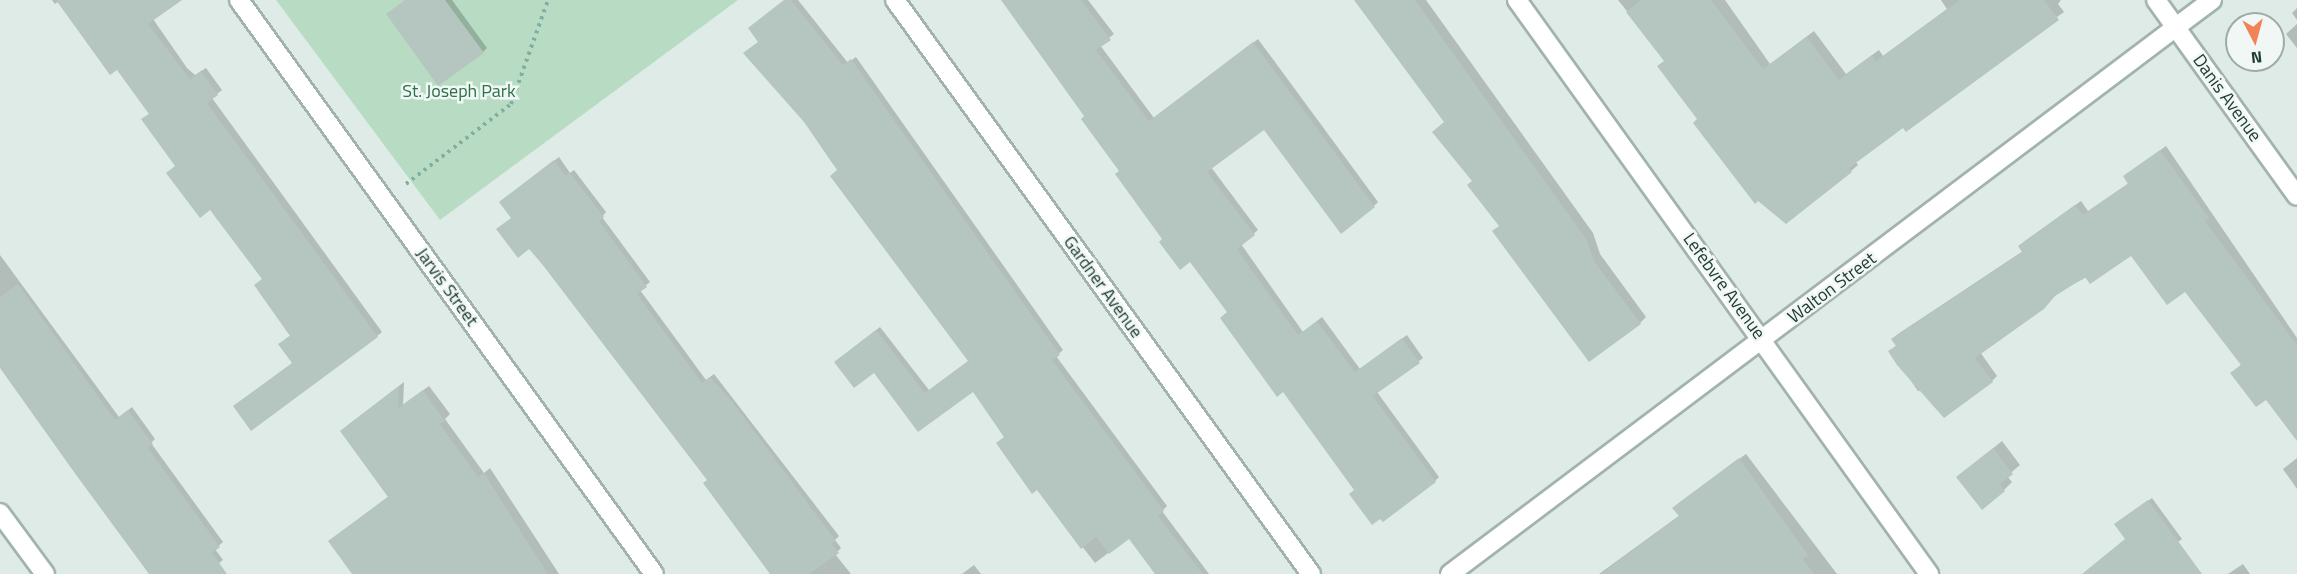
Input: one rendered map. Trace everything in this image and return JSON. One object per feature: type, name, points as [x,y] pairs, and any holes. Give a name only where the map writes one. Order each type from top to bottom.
[{"type":"street","name":"Jarvis Street","points":[[239,0],[654,574]]},
{"type":"street","name":"Gardner Avenue","points":[[895,0],[1311,574]]},
{"type":"street","name":"Lefebvre Avenue","points":[[1517,0],[1929,574]]},
{"type":"street","name":"Danis Avenue","points":[[2156,0],[2297,196]]},
{"type":"street","name":"Walton Street","points":[[1450,574],[2212,0]]},
{"type":"street","points":[[0,513],[45,574]]},
{"type":"path","points":[[384,200],[511,104],[548,0]]},
{"type":"green space","name":"St. Joseph Park","points":[[276,0],[738,0],[440,220]]},
{"type":"building","points":[[56,0],[182,0],[148,24],[190,79],[201,71],[218,95],[207,103],[378,337],[251,431],[233,406],[292,363],[278,344],[290,336],[254,285],[262,279],[210,210],[200,218],[166,173],[175,166],[141,119],[149,114],[117,70],[110,75]]},
{"type":"building","points":[[405,0],[445,0],[484,53],[438,86],[386,14]]},
{"type":"building","points":[[784,0],[791,0],[843,65],[851,59],[1060,355],[1052,360],[1164,511],[1158,516],[1203,574],[1155,574],[1129,539],[1109,554],[1096,537],[1081,549],[1037,490],[1032,494],[996,443],[1004,437],[973,392],[918,432],[874,373],[854,388],[834,362],[876,330],[925,393],[968,361],[830,176],[837,170],[804,122],[743,53],[758,42],[748,28]]},
{"type":"building","points":[[1001,0],[1081,0],[1111,40],[1096,50],[1149,121],[1253,42],[1375,207],[1341,234],[1264,130],[1207,172],[1255,235],[1237,249],[1298,335],[1317,321],[1355,372],[1402,338],[1420,363],[1373,396],[1436,482],[1383,522],[1380,519],[1372,525],[1349,494],[1354,490],[1283,392],[1277,397],[1220,318],[1227,312],[1190,262],[1180,270],[1159,242],[1162,239],[1115,174],[1119,171],[1081,119],[1084,116]]},
{"type":"building","points":[[1354,0],[1415,0],[1587,240],[1594,261],[1641,324],[1589,362],[1492,231],[1499,226],[1467,185],[1472,181],[1432,132],[1444,122]]},
{"type":"building","points":[[1641,0],[1711,0],[1763,69],[1807,37],[1839,80],[1872,55],[1876,61],[1960,0],[2044,0],[2059,20],[1906,132],[1903,128],[1849,168],[1852,172],[1786,224],[1758,201],[1755,204],[1693,123],[1697,119],[1657,66],[1664,61],[1626,12]]},
{"type":"building","points":[[2160,150],[2209,218],[2205,221],[2297,345],[2297,441],[2266,400],[2256,407],[2230,373],[2241,365],[2185,292],[2167,305],[2131,256],[2090,284],[2085,277],[2055,296],[2044,309],[1975,358],[1993,382],[1944,418],[1897,365],[1888,351],[1896,346],[1891,339],[2022,252],[2018,246],[2075,205],[2083,215],[2128,184],[2123,176]]},
{"type":"building","points":[[554,160],[566,176],[569,172],[604,217],[599,221],[647,287],[637,294],[702,383],[710,377],[730,399],[836,541],[832,544],[839,553],[809,574],[770,574],[703,483],[707,480],[542,264],[529,249],[518,258],[496,229],[511,218],[499,202]]},
{"type":"building","points":[[18,284],[115,420],[128,410],[153,444],[148,448],[220,547],[212,553],[227,574],[149,574],[74,472],[0,368],[0,297]]},
{"type":"building","points":[[399,386],[398,408],[423,390],[445,421],[440,424],[478,477],[484,473],[548,574],[352,574],[328,541],[388,497],[340,431]]},
{"type":"building","points":[[1993,448],[2013,474],[2000,484],[2005,491],[1982,510],[1956,477]]},
{"type":"building","points":[[1739,458],[1808,555],[1803,559],[1814,574],[1601,574],[1679,516],[1672,508]]},
{"type":"building","points":[[2148,500],[2202,574],[2082,574],[2125,539],[2114,524]]}]
